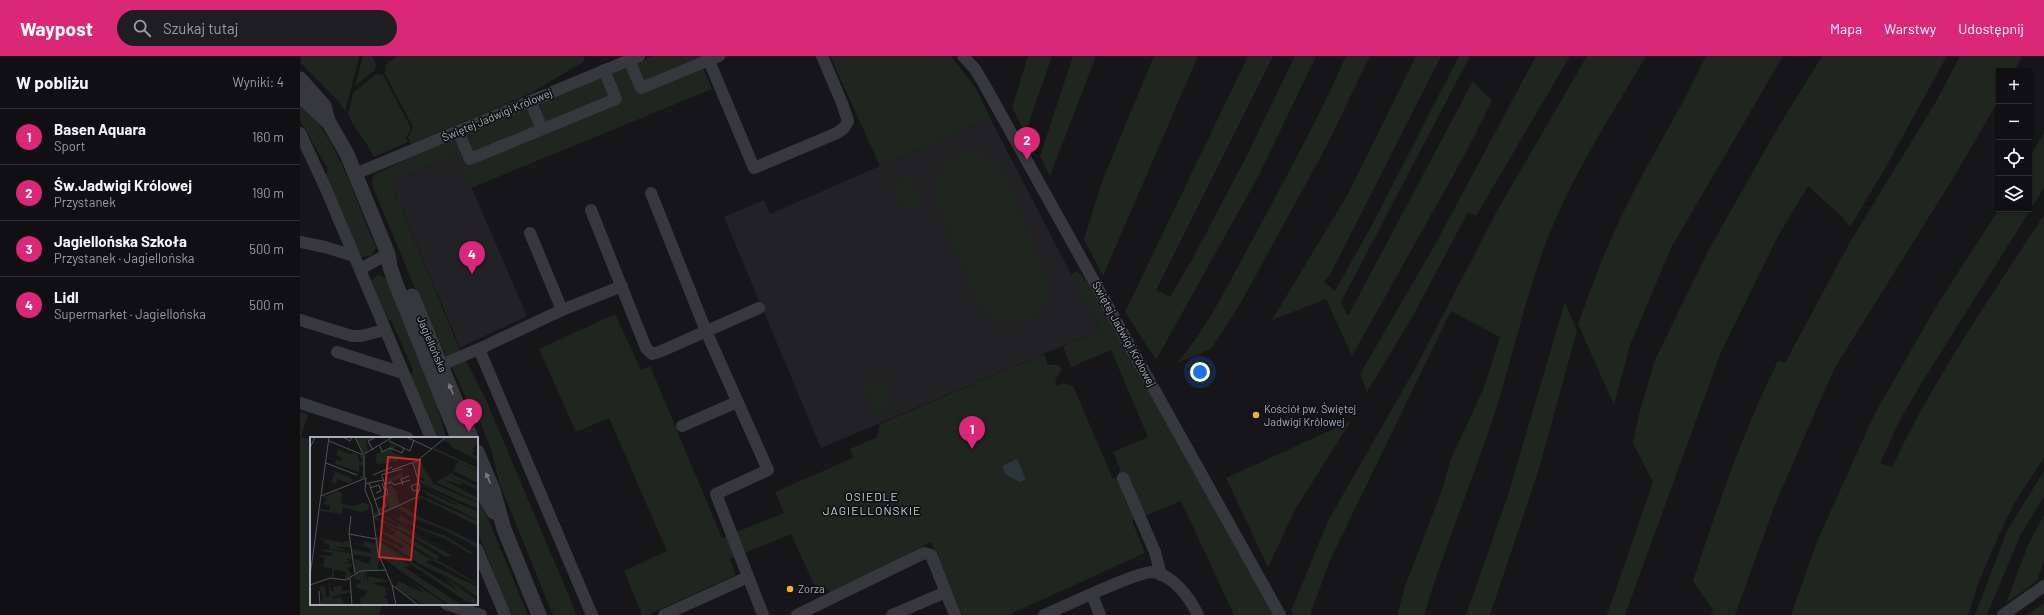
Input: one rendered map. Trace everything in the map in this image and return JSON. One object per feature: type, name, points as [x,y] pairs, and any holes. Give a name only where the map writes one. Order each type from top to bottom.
[{"type":"street","points":[[634,58],[642,88],[711,57],[754,168],[837,133],[844,128],[848,121],[822,56]]},
{"type":"street","name":"Świętej Jadwigi Królowej","points":[[963,56],[984,84],[1280,615]]},
{"type":"street","name":"Świętej Jadwigi Królowej","points":[[355,174],[634,58]]},
{"type":"street","points":[[458,131],[470,159],[616,99],[604,70]]},
{"type":"street","name":"Jagiellońska","points":[[300,79],[324,106],[328,121],[347,154],[388,254],[390,267],[396,284],[471,437]]},
{"type":"street","name":"Jagiellońska","points":[[300,96],[328,121]]},
{"type":"street","points":[[530,101],[542,129]]},
{"type":"street","points":[[300,133],[326,189],[431,437]]},
{"type":"street","points":[[651,193],[706,331],[768,470],[716,494],[762,615]]},
{"type":"street","points":[[591,210],[646,348],[652,354],[759,308]]},
{"type":"street","points":[[530,233],[562,310]]},
{"type":"street","points":[[300,242],[325,247],[354,256]]},
{"type":"street","points":[[360,269],[388,254]]},
{"type":"street","points":[[436,367],[479,349],[562,310],[622,286]]},
{"type":"street","points":[[300,320],[352,336],[361,336],[385,330]]},
{"type":"street","points":[[479,349],[592,615]]},
{"type":"street","points":[[337,352],[403,373]]},
{"type":"street","name":"Jagiellońska","points":[[436,367],[458,437]]},
{"type":"street","points":[[682,426],[738,402]]},
{"type":"street","points":[[300,403],[405,437]]},
{"type":"street","points":[[478,454],[493,490],[504,529],[539,615]]},
{"type":"street","points":[[1123,478],[1155,552],[1162,575]]},
{"type":"street","points":[[478,484],[504,529]]},
{"type":"street","points":[[478,551],[505,615]]},
{"type":"street","points":[[797,615],[924,554],[931,555],[955,615]]},
{"type":"street","points":[[1044,615],[1135,576],[1151,572],[1162,575],[1181,590],[1193,604],[1198,615]]},
{"type":"street","points":[[664,615],[748,577]]},
{"type":"street","points":[[2003,615],[2044,586]]},
{"type":"street","points":[[892,615],[946,592]]},
{"type":"street","points":[[1092,595],[1100,615]]},
{"type":"street","points":[[449,605],[481,615]]},
{"type":"shaded area","points":[[302,56],[359,56],[354,79],[351,80],[353,81],[345,111],[339,102],[300,62]]},
{"type":"shaded area","points":[[363,56],[372,56],[376,64],[375,70],[355,86]]},
{"type":"shaded area","points":[[397,56],[585,56],[583,62],[531,93],[411,144],[408,138],[413,127],[384,72],[386,70],[385,65]]},
{"type":"shaded area","points":[[653,56],[730,56],[703,68],[712,89],[471,188],[457,154],[391,183],[456,341],[486,400],[577,615],[553,615],[499,482],[491,449],[478,416],[466,398],[414,286],[373,187],[372,180],[375,174],[416,155]]},
{"type":"shaded area","points":[[830,56],[951,56],[977,90],[990,118],[880,166]]},
{"type":"shaded area","points":[[1028,56],[1052,56],[1025,134],[1012,107]]},
{"type":"shaded area","points":[[1073,56],[1096,56],[1050,176],[1040,156]]},
{"type":"shaded area","points":[[1154,56],[1198,56],[1103,276],[1084,239],[1103,179]]},
{"type":"shaded area","points":[[1248,56],[1273,56],[1156,290],[1170,297],[1193,258],[1246,157],[1295,56],[1316,56],[1259,175],[1156,360],[1125,312]]},
{"type":"shaded area","points":[[1346,56],[1370,56],[1326,147],[1239,306],[1211,349],[1177,363],[1199,334],[1228,286],[1302,147]]},
{"type":"shaded area","points":[[1416,56],[1441,56],[1331,273],[1324,282],[1335,291],[1372,225],[1459,56],[1470,56],[1341,302],[1348,316],[1473,81],[1492,101],[1469,147],[1352,356],[1326,299],[1272,320],[1348,194]]},
{"type":"shaded area","points":[[1536,56],[1570,56],[1476,216],[1468,212],[1414,314],[1367,392],[1360,374],[1436,243]]},
{"type":"shaded area","points":[[1587,56],[1646,56],[1580,168],[1550,231],[1533,281],[1496,409],[1424,615],[1397,615],[1405,586],[1442,490],[1450,461],[1483,390],[1500,337],[1451,311],[1330,560],[1310,615],[1293,615],[1291,611],[1328,521],[1415,369],[1497,211]]},
{"type":"shaded area","points":[[1706,56],[1783,56],[1671,248],[1630,345],[1614,405],[1578,324],[1602,260],[1622,216]]},
{"type":"shaded area","points":[[1822,56],[1947,56],[1887,165],[1850,227],[1842,217],[1808,186],[1777,238],[1721,352],[1625,615],[1607,615],[1653,482],[1633,443],[1639,414],[1655,360],[1708,251],[1776,131]]},
{"type":"shaded area","points":[[1960,56],[2022,56],[2016,68],[1996,68],[1996,105],[1952,180],[1834,369],[1776,502],[1735,615],[1711,615],[1713,610],[1693,581],[1711,525],[1753,414],[1778,361],[1785,363],[1850,242],[1937,100]]},
{"type":"shaded area","points":[[376,74],[383,75],[411,128],[406,138],[408,142],[374,157],[348,115],[353,93]]},
{"type":"shaded area","points":[[300,101],[326,135],[345,171],[376,247],[372,255],[358,258],[324,178],[328,169],[300,121]]},
{"type":"shaded area","points":[[990,118],[1100,330],[821,448],[724,217],[764,200],[770,214]]},
{"type":"shaded area","points":[[2044,133],[2044,188],[2032,207],[2032,176],[2032,153]]},
{"type":"shaded area","points":[[968,152],[986,157],[1003,167],[1048,283],[1048,293],[1045,301],[1033,316],[1025,321],[1006,324],[989,317],[978,306],[937,205],[936,186],[940,171],[951,160]]},
{"type":"shaded area","points":[[457,154],[527,316],[460,348],[391,183]]},
{"type":"shaded area","points":[[912,175],[923,203],[904,210],[893,183]]},
{"type":"shaded area","points":[[1997,212],[2029,212],[1900,420],[1880,463],[1892,467],[1908,434],[1944,370],[2044,215],[2044,457],[2014,504],[1999,535],[1979,581],[1968,615],[1791,615],[1816,544],[1874,415],[1937,305]]},
{"type":"shaded area","points":[[1077,271],[1087,282],[1096,297],[1275,615],[1234,615],[1181,501],[1132,521],[1145,553],[1008,615],[962,615],[931,542],[830,594],[828,589],[818,593],[791,534],[730,559],[736,575],[647,615],[642,615],[624,571],[667,551],[609,418],[576,432],[539,349],[615,314],[641,370],[650,366],[722,538],[784,513],[775,492],[853,458],[850,449],[877,437],[880,424],[1044,354],[1048,365],[1056,364],[1062,368],[1055,381],[1057,386],[1064,383],[1073,386],[1113,479],[1118,476],[1120,469],[1113,452],[1148,437],[1111,350],[1071,367],[1063,346],[1100,330],[1071,274]]},
{"type":"shaded area","points":[[378,275],[388,279],[430,379],[446,437],[436,437],[411,376],[413,370],[391,320],[388,320],[370,286],[372,280]]},
{"type":"shaded area","points":[[1565,302],[1577,331],[1539,469],[1490,615],[1466,615],[1508,495]]},
{"type":"shaded area","points":[[882,378],[894,408],[878,415],[865,385]]},
{"type":"shaded area","points":[[300,412],[308,414],[301,437],[310,440],[310,605],[382,605],[379,615],[300,615]]},
{"type":"shaded area","points":[[1351,421],[1296,508],[1268,567],[1226,478]]},
{"type":"shaded area","points":[[1017,459],[1026,480],[1020,482],[1006,475],[1002,466]]},
{"type":"shaded area","points":[[2044,471],[2044,496],[2020,536],[1987,615],[1975,615],[2007,531]]},
{"type":"shaded area","points":[[478,494],[528,615],[511,615],[478,533]]},
{"type":"shaded area","points":[[2044,515],[2044,561],[2037,581],[2006,603],[2028,545]]},
{"type":"shaded area","points":[[2044,603],[2044,615],[2027,615]]},
{"type":"place","name":"Św.Jadwigi Królowej","points":[[1027,160]]},
{"type":"place","name":"Lidl","points":[[472,274]]},
{"type":"place","name":"Kościół pw. Świętej Jadwigi Królowej","points":[[1256,415]]},
{"type":"place","name":"Jagiellońska Szkoła","points":[[469,432]]},
{"type":"place","name":"Basen Aquara","points":[[972,449]]},
{"type":"place","name":"Zorza","points":[[790,589]]},
{"type":"district","name":"OSIEDLE JAGIELLOŃSKIE","points":[[872,504]]}]
